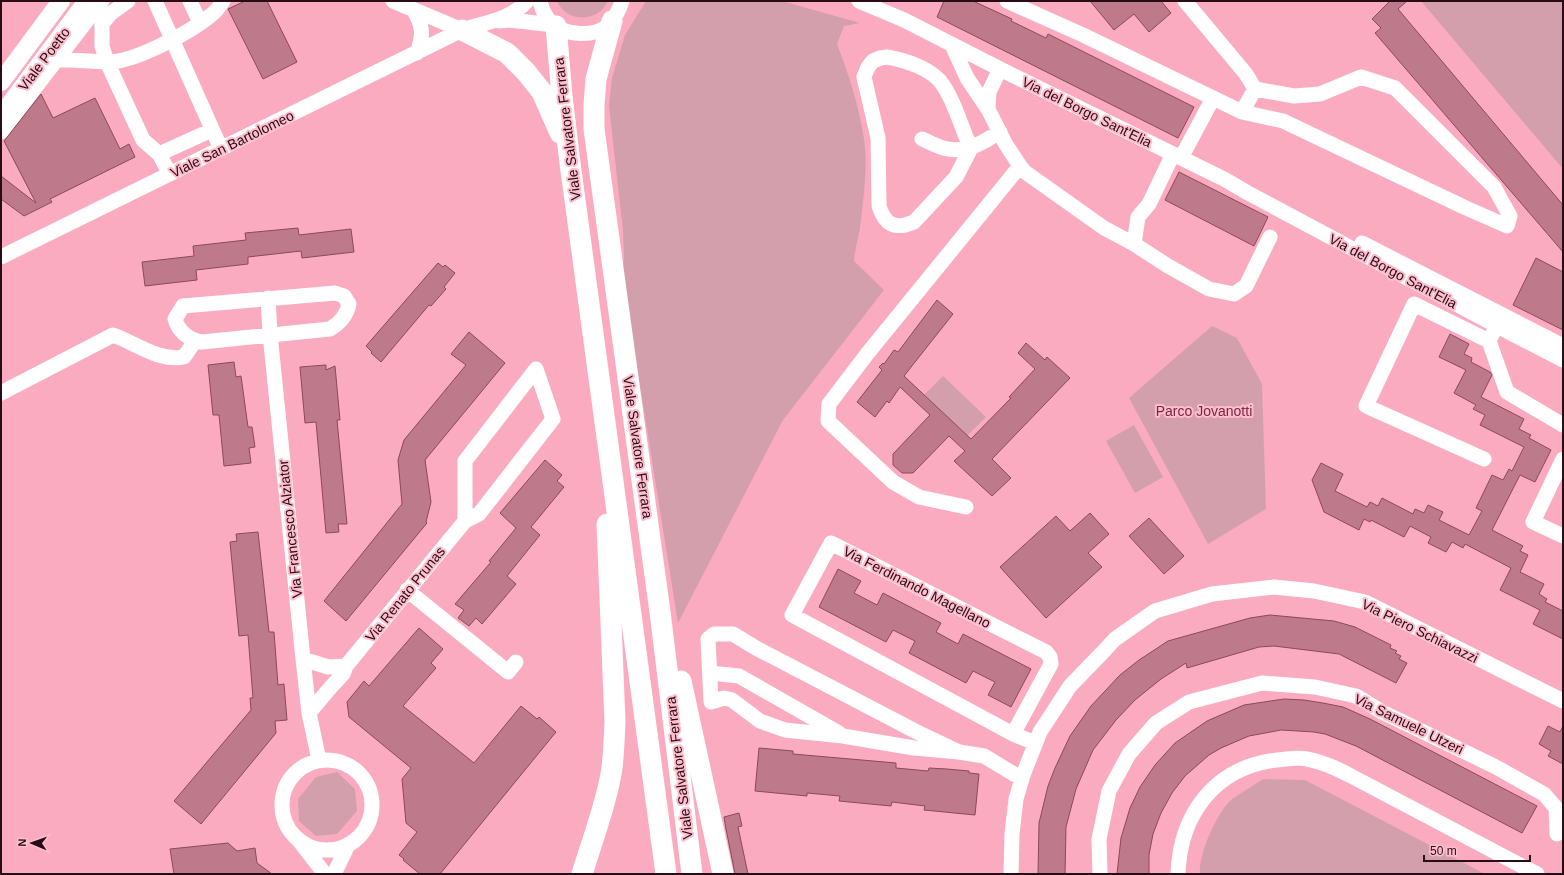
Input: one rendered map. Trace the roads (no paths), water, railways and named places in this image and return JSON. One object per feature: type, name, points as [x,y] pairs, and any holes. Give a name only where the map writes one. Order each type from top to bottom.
[{"type":"highway","name":"Viale Salvatore Ferrara","points":[[618,11],[596,79],[594,129],[660,612],[692,871]]},
{"type":"highway","name":"Viale Salvatore Ferrara","points":[[555,26],[570,163],[666,874]]},
{"type":"highway","points":[[462,30],[507,53],[542,92],[555,120],[570,163]]},
{"type":"highway","points":[[582,874],[594,837],[611,774],[614,722],[607,525],[616,506]]},
{"type":"highway","points":[[660,612],[668,626],[723,874]]},
{"type":"main road","name":"Viale Poetto","points":[[1,116],[51,59],[87,1]]},
{"type":"main road","name":"Viale Poetto","points":[[1,82],[56,3]]},
{"type":"street","points":[[1,132],[51,59],[102,1]]},
{"type":"street","points":[[128,1],[110,14],[102,24],[102,46],[107,62],[143,140],[159,154],[170,174]]},
{"type":"street","points":[[155,1],[221,149]]},
{"type":"street","points":[[190,1],[200,23]]},
{"type":"street","points":[[51,59],[116,62],[140,55],[190,30],[213,14],[223,1]]},
{"type":"street","points":[[394,1],[462,30]]},
{"type":"street","name":"Viale San Bartolomeo","points":[[1,257],[462,30],[513,13],[521,8],[527,1]]},
{"type":"street","points":[[540,1],[547,18],[555,26]]},
{"type":"street","points":[[618,11],[630,1]]},
{"type":"street","name":"Via del Borgo Sant'Elia","points":[[859,1],[904,20],[1224,179],[1248,194],[1423,287],[1500,321],[1563,346]]},
{"type":"street","points":[[1019,3],[1242,112],[1283,121],[1507,226],[1510,216],[1494,187],[1395,88],[1361,77],[1320,94],[1294,96],[1255,89],[1246,74],[1185,1]]},
{"type":"street","name":"Viale Poetto","points":[[1,70],[56,3]]},
{"type":"street","points":[[412,9],[419,20],[422,31],[421,43],[417,53]]},
{"type":"street","name":"Viale San Bartolomeo","points":[[486,22],[510,20],[555,26],[562,30],[585,33],[596,32],[605,28],[618,11]]},
{"type":"street","points":[[952,45],[967,78],[988,109],[1005,143],[1020,166],[1104,228],[1134,244],[1168,266],[1209,289],[1234,294],[1246,286],[1270,237]]},
{"type":"street","points":[[886,57],[902,61],[933,74],[943,85],[971,148],[956,177],[914,222],[905,226],[888,223],[882,216],[879,206],[878,138],[864,77],[868,67],[880,58],[886,57]]},
{"type":"street","points":[[988,109],[989,92],[1000,69]]},
{"type":"street","points":[[1242,112],[1255,89]]},
{"type":"street","points":[[1134,244],[1138,217],[1149,204],[1213,98]]},
{"type":"street","points":[[159,154],[212,130]]},
{"type":"street","points":[[922,139],[947,150],[965,150],[1000,132]]},
{"type":"street","points":[[966,508],[919,497],[893,482],[828,421],[829,404],[877,342],[1020,166]]},
{"type":"street","name":"Via del Borgo Sant'Elia","points":[[1224,179],[1250,186],[1500,321],[1563,360]]},
{"type":"street","points":[[1423,287],[1366,406],[1484,459]]},
{"type":"street","points":[[335,293],[344,296],[349,304],[347,313],[337,325],[330,329],[270,334],[202,342],[194,341],[177,326],[175,319],[183,306],[268,298],[335,293]]},
{"type":"street","name":"Via Francesco Alziator","points":[[268,298],[270,334],[303,659],[309,713],[319,760]]},
{"type":"street","points":[[1414,304],[1489,341],[1507,392],[1563,425]]},
{"type":"street","points":[[1489,341],[1500,321]]},
{"type":"street","points":[[1,393],[113,335],[161,356],[177,358],[184,357],[194,341]]},
{"type":"street","name":"Via Renato Prunas","points":[[309,713],[343,674],[346,666],[465,521],[479,514],[553,419],[536,369],[465,461],[465,521]]},
{"type":"street","points":[[1563,459],[1533,522],[1563,536]]},
{"type":"street","name":"Via Ferdinando Magellano","points":[[1013,734],[1051,664],[1050,657],[1046,652],[830,543],[792,615],[1013,734],[1035,743]]},
{"type":"street","name":"Via Piero Schiavazzi","points":[[1011,874],[1012,834],[1016,799],[1040,732],[1070,686],[1115,639],[1155,611],[1212,594],[1274,587],[1314,591],[1365,602],[1563,701]]},
{"type":"street","points":[[407,590],[508,672],[516,662]]},
{"type":"street","points":[[959,752],[910,728],[733,634],[714,634],[708,639],[711,702],[724,698],[732,700],[760,721],[785,730],[843,736],[914,748],[984,756],[1022,779]]},
{"type":"street","points":[[303,659],[328,667],[346,666]]},
{"type":"street","points":[[710,673],[739,676],[843,736]]},
{"type":"street","name":"Via Samuele Utzeri","points":[[1100,874],[1099,839],[1109,791],[1129,754],[1156,723],[1189,702],[1262,683],[1315,687],[1356,696],[1382,712],[1488,762],[1544,794],[1556,808],[1557,834]]},
{"type":"street","points":[[299,841],[309,847],[320,850],[332,850],[348,845],[361,835],[368,826],[372,815],[373,804],[371,793],[363,778],[351,766],[341,761],[330,759],[319,760],[308,764],[298,770],[290,778],[285,788],[282,800],[282,811],[285,822],[291,833],[325,874]]},
{"type":"street","points":[[1178,874],[1178,858],[1183,837],[1193,814],[1202,800],[1215,786],[1231,775],[1250,765],[1271,761],[1306,759],[1329,765],[1537,874]]},
{"type":"street","points":[[334,874],[348,845]]},
{"type":"park label","name":"Parco Jovanotti","points":[[1204,411]]}]
